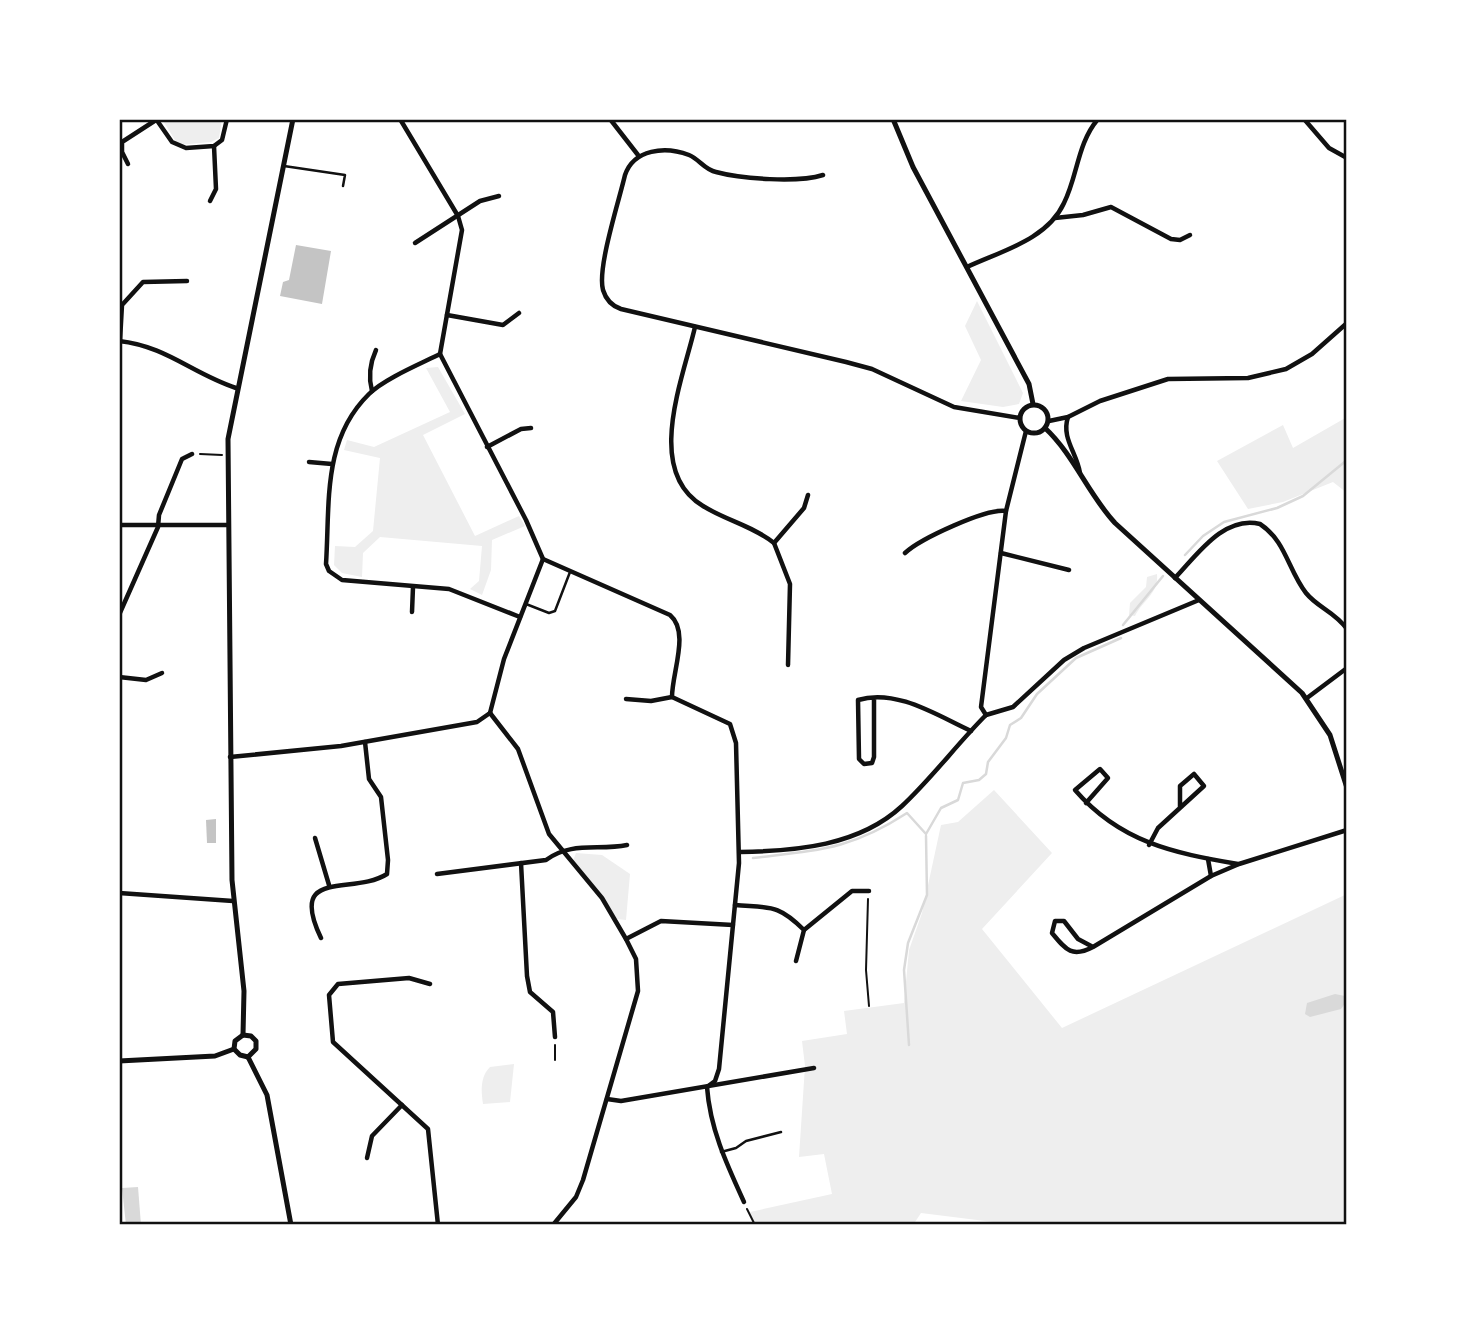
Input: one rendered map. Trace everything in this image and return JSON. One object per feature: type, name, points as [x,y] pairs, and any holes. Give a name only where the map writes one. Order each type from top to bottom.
[{"type":"street","points":[[128,164],[122,152],[122,142],[156,120],[178,147],[214,146],[222,140],[227,119]]},
{"type":"street","points":[[243,1035],[244,990],[233,901],[228,455],[236,388],[293,119]]},
{"type":"street","points":[[400,119],[458,216],[462,230],[440,354],[543,559],[670,615],[677,621],[680,631],[672,696]]},
{"type":"street","points":[[610,119],[638,155]]},
{"type":"street","points":[[893,119],[913,167],[1029,384],[1033,404]]},
{"type":"street","points":[[967,267],[1033,238],[1054,218],[1064,203],[1083,142],[1098,119]]},
{"type":"street","points":[[1304,119],[1329,148],[1347,158]]},
{"type":"street","points":[[210,201],[216,189],[214,146]]},
{"type":"street","points":[[823,175],[804,181],[715,172],[687,154],[656,151],[638,155],[631,161],[625,175],[603,270],[604,294],[610,303],[621,309],[872,369],[954,407],[1020,418]]},
{"type":"street","points":[[415,243],[481,201],[499,196]]},
{"type":"street","points":[[1054,218],[1083,215],[1111,207],[1171,239],[1180,240],[1190,235]]},
{"type":"street","points":[[187,281],[143,282],[122,305],[120,341],[162,351],[236,388]]},
{"type":"street","points":[[447,315],[503,325],[519,313]]},
{"type":"street","points":[[1049,421],[1068,417],[1100,401],[1158,381],[1190,377],[1248,378],[1286,369],[1312,354],[1347,323]]},
{"type":"street","points":[[695,327],[671,432],[673,467],[679,482],[701,506],[765,536],[774,543],[790,584],[788,665]]},
{"type":"street","points":[[372,391],[369,381],[371,360],[376,350]]},
{"type":"street","points":[[440,354],[372,391],[341,431],[332,464],[326,564],[328,571],[342,580],[449,589],[520,617]]},
{"type":"street","points":[[986,715],[981,707],[1006,511],[1026,430],[1020,418],[1023,410],[1033,404]]},
{"type":"street","points":[[1026,430],[1034,433],[1045,428],[1049,421],[1045,409],[1033,404]]},
{"type":"street","points":[[1068,417],[1066,436],[1078,460],[1081,478]]},
{"type":"street","points":[[487,447],[521,429],[531,428]]},
{"type":"street","points":[[1045,428],[1061,444],[1081,478],[1115,523],[1307,698],[1330,734],[1345,771],[1347,788]]},
{"type":"street","points":[[119,615],[158,527],[159,515],[182,459],[192,454]]},
{"type":"street","points":[[309,462],[332,464]]},
{"type":"street","points":[[774,543],[804,508],[808,495]]},
{"type":"street","points":[[905,553],[916,542],[945,529],[993,510],[1006,511]]},
{"type":"street","points":[[1175,578],[1204,547],[1227,529],[1243,522],[1260,524],[1289,557],[1306,593],[1332,612],[1347,629]]},
{"type":"street","points":[[119,525],[228,525]]},
{"type":"street","points":[[1001,553],[1069,570]]},
{"type":"street","points":[[230,757],[365,742],[477,722],[490,713],[504,659],[543,559]]},
{"type":"street","points":[[412,612],[413,587]]},
{"type":"street","points":[[740,852],[805,847],[844,840],[864,831],[900,808],[986,715],[1013,707],[1064,660],[1084,648],[1199,600]]},
{"type":"street","points":[[1307,698],[1347,668]]},
{"type":"street","points":[[119,677],[146,680],[162,673]]},
{"type":"street","points":[[626,699],[651,701],[672,696],[730,724],[736,743],[740,852],[719,1069],[715,1081],[707,1087]]},
{"type":"street","points":[[874,698],[874,757],[872,764],[864,764],[859,759],[858,700],[874,698],[914,705],[971,731]]},
{"type":"street","points":[[490,713],[518,748],[549,834],[602,898],[636,960],[638,991],[607,1099],[576,1197],[553,1225]]},
{"type":"street","points":[[321,938],[313,920],[312,902],[316,892],[329,885],[375,882],[387,874],[381,797],[369,779],[365,742]]},
{"type":"street","points":[[1086,803],[1108,779],[1100,769],[1075,790],[1086,803],[1129,835],[1149,845],[1239,864]]},
{"type":"street","points":[[1149,845],[1158,828],[1204,786],[1194,774],[1180,786],[1180,807]]},
{"type":"street","points":[[1093,947],[1078,939],[1064,920],[1055,921],[1052,933],[1068,952],[1078,954],[1093,947],[1211,876],[1239,864],[1347,830]]},
{"type":"street","points":[[315,838],[329,885]]},
{"type":"street","points":[[437,874],[547,860],[561,849],[627,845]]},
{"type":"street","points":[[1208,859],[1211,876]]},
{"type":"street","points":[[521,863],[530,992],[553,1012],[555,1037]]},
{"type":"street","points":[[796,961],[804,930],[852,891],[869,891]]},
{"type":"street","points":[[119,893],[233,901]]},
{"type":"street","points":[[735,905],[783,910],[804,930]]},
{"type":"street","points":[[626,939],[661,921],[733,925]]},
{"type":"street","points":[[430,984],[409,978],[338,984],[329,995],[333,1042],[428,1129],[438,1225]]},
{"type":"street","points":[[234,1049],[235,1041],[243,1035],[251,1036],[257,1045],[248,1056]]},
{"type":"street","points":[[234,1049],[240,1055],[248,1056]]},
{"type":"street","points":[[119,1061],[215,1056],[234,1049]]},
{"type":"street","points":[[248,1056],[267,1095],[291,1225]]},
{"type":"street","points":[[607,1099],[621,1101],[814,1068]]},
{"type":"street","points":[[707,1087],[710,1114],[721,1152],[744,1202]]},
{"type":"street","points":[[367,1158],[372,1136],[402,1105]]},
{"type":"lane","points":[[284,166],[345,175],[343,186]]},
{"type":"lane","points":[[526,604],[549,613],[555,611],[570,572]]},
{"type":"lane","points":[[721,1152],[736,1148],[746,1140],[780,1132]]},
{"type":"path","points":[[192,454],[228,455]]},
{"type":"path","points":[[869,891],[866,957],[869,1006]]},
{"type":"path","points":[[555,1037],[555,1060]]},
{"type":"path","points":[[744,1202],[755,1225]]},
{"type":"shaded area","points":[[162,119],[222,119],[219,138],[211,142],[178,145]]},
{"type":"shaded area","points":[[977,301],[1023,393],[1019,404],[1003,407],[961,401],[981,360],[965,326]]},
{"type":"shaded area","points":[[438,367],[465,414],[423,435],[475,536],[519,516],[525,526],[492,540],[491,570],[482,595],[470,589],[479,581],[482,546],[380,537],[363,553],[362,577],[342,573],[334,565],[335,546],[355,547],[373,531],[380,458],[344,450],[347,440],[374,447],[450,412],[426,368]]},
{"type":"shaded area","points":[[1347,417],[1347,493],[1333,482],[1283,502],[1248,509],[1217,461],[1283,425],[1293,448]]},
{"type":"shaded area","points":[[1157,574],[1153,591],[1135,616],[1129,615],[1130,603],[1146,587],[1147,577]]},
{"type":"shaded area","points":[[994,790],[1052,853],[982,929],[1062,1028],[1347,894],[1347,1225],[1017,1225],[921,1213],[913,1225],[753,1225],[750,1212],[832,1194],[824,1154],[799,1157],[805,1066],[802,1041],[847,1034],[844,1011],[904,1003],[909,950],[922,913],[941,825],[958,822]]},
{"type":"shaded area","points":[[576,853],[602,855],[630,874],[626,920],[617,919],[601,893],[573,861]]},
{"type":"shaded area","points":[[1335,994],[1345,996],[1346,1002],[1341,1009],[1310,1017],[1305,1014],[1307,1003]]},
{"type":"shaded area","points":[[514,1064],[510,1102],[483,1104],[482,1084],[490,1067]]},
{"type":"shaded area","points":[[138,1187],[141,1225],[126,1225],[122,1188]]},
{"type":"building","points":[[296,245],[331,251],[322,304],[280,296],[283,282],[289,280]]},
{"type":"building","points":[[216,819],[216,843],[207,843],[206,820]]},
{"type":"waterway","points":[[1185,555],[1203,536],[1224,522],[1277,508],[1303,496],[1347,460]]},
{"type":"waterway","points":[[1123,625],[1163,576]]},
{"type":"waterway","points":[[753,858],[816,850],[851,841],[868,835],[907,813],[926,834],[941,808],[958,800],[963,783],[979,780],[986,774],[988,762],[1006,738],[1010,725],[1021,718],[1037,694],[1076,658],[1121,638]]},
{"type":"waterway","points":[[909,1045],[904,970],[908,943],[927,895],[926,836]]}]
